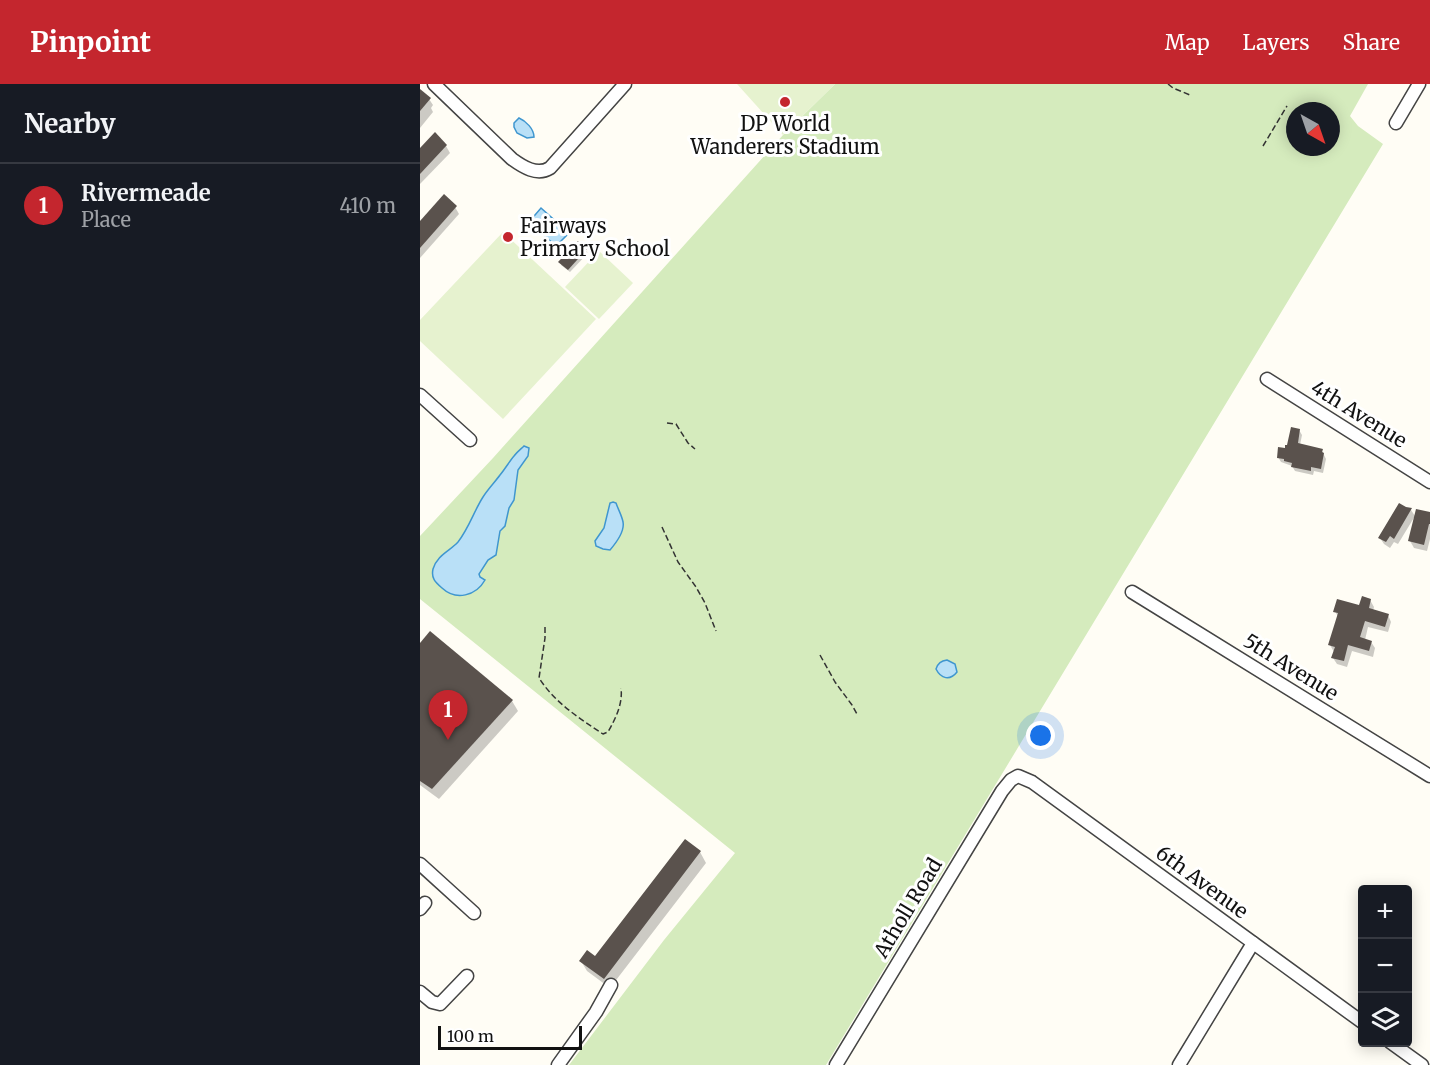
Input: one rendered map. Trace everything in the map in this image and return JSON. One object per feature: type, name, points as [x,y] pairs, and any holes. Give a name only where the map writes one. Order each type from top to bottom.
[{"type":"street","points":[[434,84],[512,159],[530,170],[541,171],[549,168],[625,84]]},
{"type":"street","points":[[1396,123],[1419,84]]},
{"type":"street","name":"4th Avenue","points":[[1267,379],[1430,482]]},
{"type":"street","points":[[420,395],[470,440]]},
{"type":"street","name":"5th Avenue","points":[[1132,592],[1430,776]]},
{"type":"street","name":"6th Avenue","points":[[1018,776],[1032,782],[1358,1019]]},
{"type":"street","name":"Atholl Road","points":[[836,1065],[1002,791],[1011,780],[1018,776]]},
{"type":"street","points":[[420,864],[474,913]]},
{"type":"street","points":[[1179,1065],[1253,943]]},
{"type":"street","points":[[420,992],[432,1002],[440,1004],[467,976]]},
{"type":"street","points":[[558,1065],[590,1022],[611,985]]},
{"type":"street","points":[[1397,1047],[1422,1065]]},
{"type":"street","points":[[1426,1065],[1430,1054]]},
{"type":"path","points":[[1168,84],[1190,94]]},
{"type":"path","points":[[1263,146],[1286,108]]},
{"type":"path","points":[[667,423],[676,424],[688,443],[695,449]]},
{"type":"path","points":[[662,526],[678,562],[705,603],[716,632]]},
{"type":"path","points":[[545,627],[539,678],[559,703],[606,734],[617,715],[622,698],[621,687]]},
{"type":"path","points":[[820,655],[857,714]]},
{"type":"green space","name":"DP World Wanderers Stadium","points":[[737,84],[835,84],[783,135]]},
{"type":"green space","points":[[835,84],[1368,84],[1350,116],[1358,126],[1383,144],[826,1065],[569,1065],[664,940],[735,853],[420,599],[420,536],[783,135]]},
{"type":"green space","points":[[503,232],[596,319],[503,419],[420,341],[420,320]]},
{"type":"green space","points":[[599,251],[633,283],[599,319],[565,287]]},
{"type":"water","points":[[519,118],[533,131],[534,137],[527,138],[517,133],[514,123]]},
{"type":"water","points":[[541,208],[569,233],[556,246],[529,222]]},
{"type":"water","points":[[524,446],[529,448],[528,456],[518,470],[514,500],[509,508],[505,526],[500,531],[496,555],[488,560],[479,574],[485,580],[476,590],[465,595],[447,592],[434,580],[435,564],[458,542],[485,494]]},
{"type":"water","points":[[610,503],[616,503],[622,517],[623,530],[610,550],[596,546],[595,541],[604,528]]},
{"type":"water","points":[[947,660],[955,664],[957,672],[949,678],[940,675],[936,669],[940,663]]},
{"type":"building","points":[[420,89],[431,98],[420,111]]},
{"type":"building","points":[[435,132],[447,145],[420,174],[420,148]]},
{"type":"building","points":[[444,194],[457,206],[420,248],[420,221]]},
{"type":"building","points":[[578,241],[587,249],[568,270],[558,262]]},
{"type":"building","points":[[1291,427],[1300,429],[1298,443],[1323,449],[1321,469],[1311,467],[1311,471],[1291,467],[1292,463],[1277,458],[1278,447],[1285,448],[1287,445]]},
{"type":"building","points":[[1399,503],[1412,508],[1394,539],[1390,536],[1386,542],[1378,538]]},
{"type":"building","points":[[1416,509],[1430,512],[1430,524],[1424,545],[1408,541]]},
{"type":"building","points":[[1362,596],[1371,599],[1369,608],[1389,614],[1385,627],[1365,621],[1360,637],[1372,641],[1369,651],[1348,645],[1344,661],[1331,658],[1335,647],[1328,645],[1338,613],[1333,612],[1337,599],[1359,605]]},
{"type":"building","points":[[430,631],[513,700],[432,789],[420,781],[420,643]]},
{"type":"building","points":[[685,839],[701,851],[604,979],[579,961],[587,950],[595,956]]},
{"type":"place","name":"DP World Wanderers Stadium","points":[[785,102]]},
{"type":"place","name":"Fairways Primary School","points":[[508,237]]},
{"type":"place","name":"Rivermeade","points":[[448,740]]}]
